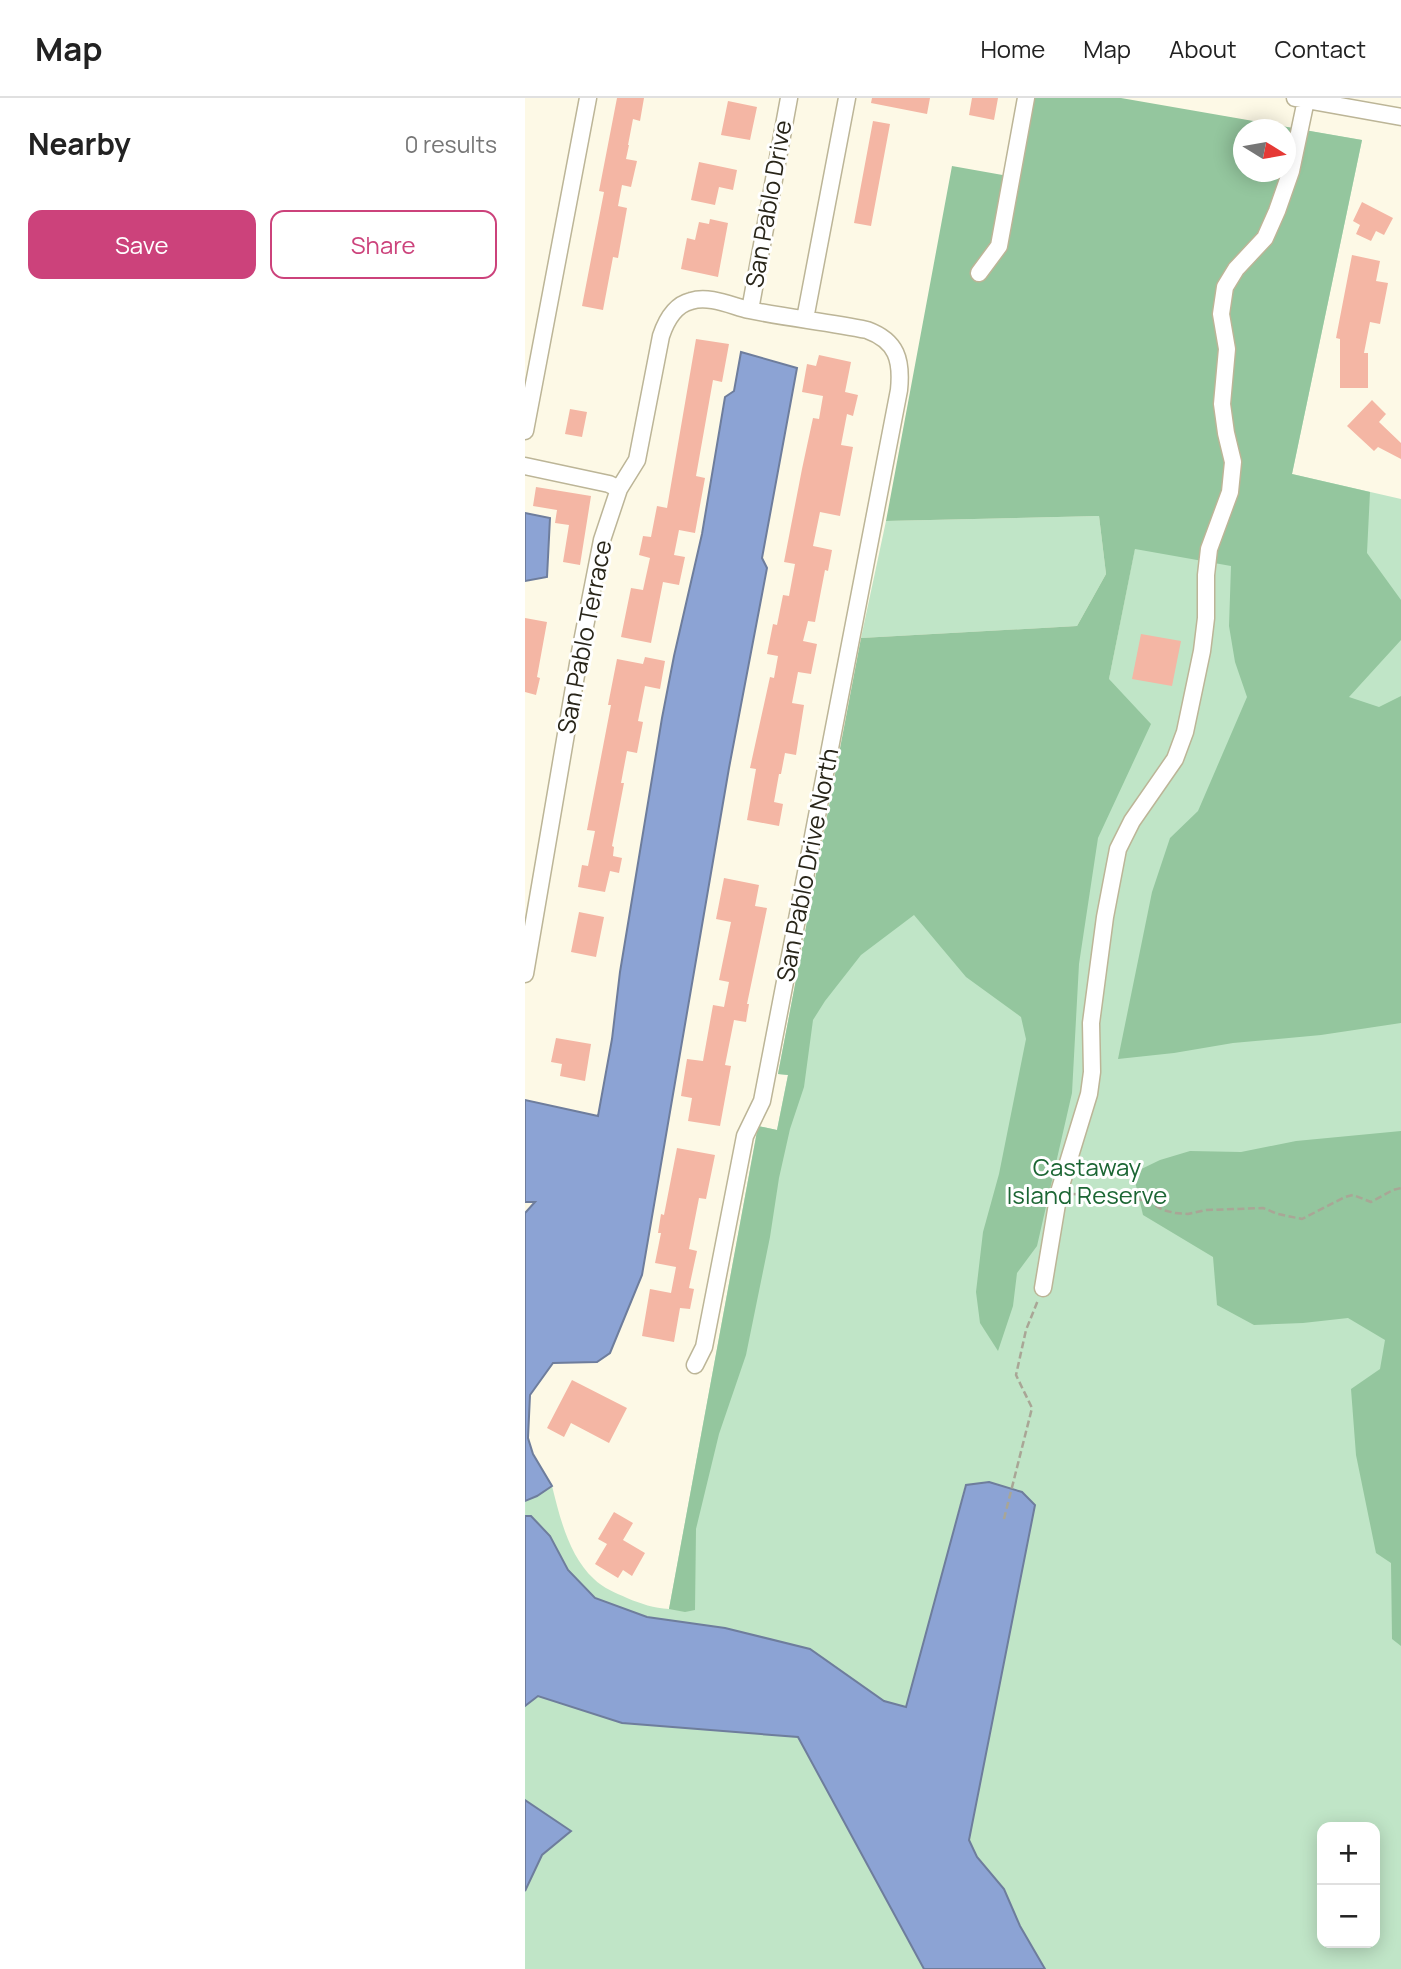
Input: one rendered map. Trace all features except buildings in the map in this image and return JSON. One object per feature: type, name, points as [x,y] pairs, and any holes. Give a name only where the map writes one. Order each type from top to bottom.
[{"type":"street","points":[[525,431],[588,98]]},
{"type":"street","name":"San Pablo Drive","points":[[750,310],[789,98]]},
{"type":"street","points":[[750,310],[805,319],[847,98]]},
{"type":"street","points":[[979,273],[999,246],[1026,98]]},
{"type":"street","points":[[1043,1288],[1059,1192],[1089,1094],[1092,1072],[1091,1023],[1105,917],[1118,849],[1132,821],[1175,759],[1185,732],[1202,651],[1209,549],[1230,492],[1233,462],[1222,404],[1227,349],[1221,314],[1225,287],[1236,270],[1265,238],[1277,211],[1291,171],[1300,99],[1401,117]]},
{"type":"street","name":"San Pablo Terrace","points":[[525,974],[602,540],[619,489],[637,460],[661,336],[667,319],[691,300],[728,304],[750,310]]},
{"type":"street","name":"San Pablo Drive North","points":[[695,1365],[704,1347],[745,1136],[762,1101],[900,375],[898,359],[891,344],[881,335],[805,319]]},
{"type":"street","points":[[525,466],[609,484],[619,489]]},
{"type":"path","points":[[1090,1197],[1143,1200],[1175,1213],[1263,1208],[1302,1219],[1345,1197],[1353,1195],[1371,1202],[1393,1189],[1401,1188]]},
{"type":"path","points":[[1004,1519],[1033,1408],[1016,1375],[1026,1330],[1043,1288]]},
{"type":"green space","points":[[1034,98],[1121,98],[1242,119],[1233,119],[1233,182],[1296,182],[1296,128],[1362,140],[1292,474],[1370,492],[1367,553],[1401,600],[1401,640],[1349,697],[1379,707],[1401,696],[1401,1023],[1118,1059],[1152,892],[1170,838],[1198,811],[1247,697],[1235,662],[1229,626],[1231,566],[1135,549],[1109,679],[1151,724],[1098,838],[1079,964],[1072,1093],[1037,1246],[1017,1273],[1013,1306],[998,1351],[980,1323],[976,1292],[983,1232],[999,1174],[1026,1039],[1021,1017],[966,977],[914,915],[861,955],[813,1020],[804,1087],[790,1129],[779,1178],[746,1355],[719,1434],[696,1529],[695,1610],[685,1612],[669,1609],[758,1126],[777,1130],[788,1075],[778,1074],[861,638],[1077,626],[1106,574],[1099,516],[886,521],[952,166],[1019,178]]},
{"type":"green space","name":"Castaway Island Reserve","points":[[1221,116],[1239,119],[1233,119],[1233,182],[1296,182],[1296,129],[1362,140],[1292,474],[1401,499],[1401,1969],[943,1969],[1035,1505],[1022,1492],[965,1486],[907,1707],[884,1701],[810,1649],[725,1628],[647,1617],[595,1598],[568,1570],[550,1536],[531,1516],[525,1516],[525,1501],[552,1486],[562,1523],[585,1570],[605,1588],[653,1607],[669,1609],[758,1126],[777,1130],[788,1075],[778,1074],[836,770],[1083,809]]},
{"type":"green space","points":[[1099,516],[1106,574],[1077,626],[861,638],[886,521]]},
{"type":"green space","points":[[1401,1131],[1401,1646],[1392,1639],[1391,1563],[1376,1553],[1356,1455],[1351,1389],[1380,1369],[1385,1340],[1348,1318],[1254,1325],[1217,1305],[1213,1257],[1143,1215],[1133,1173],[1160,1160],[1190,1151],[1241,1152],[1296,1141]]},
{"type":"green space","points":[[538,1696],[622,1723],[799,1737],[924,1969],[525,1969],[525,1891],[542,1855],[570,1831],[525,1800],[525,1706]]},
{"type":"water","points":[[741,352],[797,368],[762,558],[767,568],[729,768],[642,1275],[610,1353],[597,1362],[553,1363],[530,1395],[528,1438],[533,1454],[552,1486],[525,1501],[525,1213],[535,1202],[525,1202],[525,1100],[598,1116],[662,718],[702,534],[725,397],[734,391]]},
{"type":"water","points":[[525,513],[550,518],[547,577],[525,581]]},
{"type":"water","points":[[989,1482],[1022,1492],[1035,1505],[969,1840],[977,1857],[1004,1889],[1020,1926],[1045,1969],[924,1969],[798,1737],[622,1723],[538,1696],[525,1706],[525,1516],[531,1516],[550,1536],[568,1570],[595,1598],[647,1617],[725,1628],[810,1649],[884,1701],[906,1707],[966,1485]]},
{"type":"water","points":[[525,1800],[571,1831],[542,1855],[525,1891]]}]
